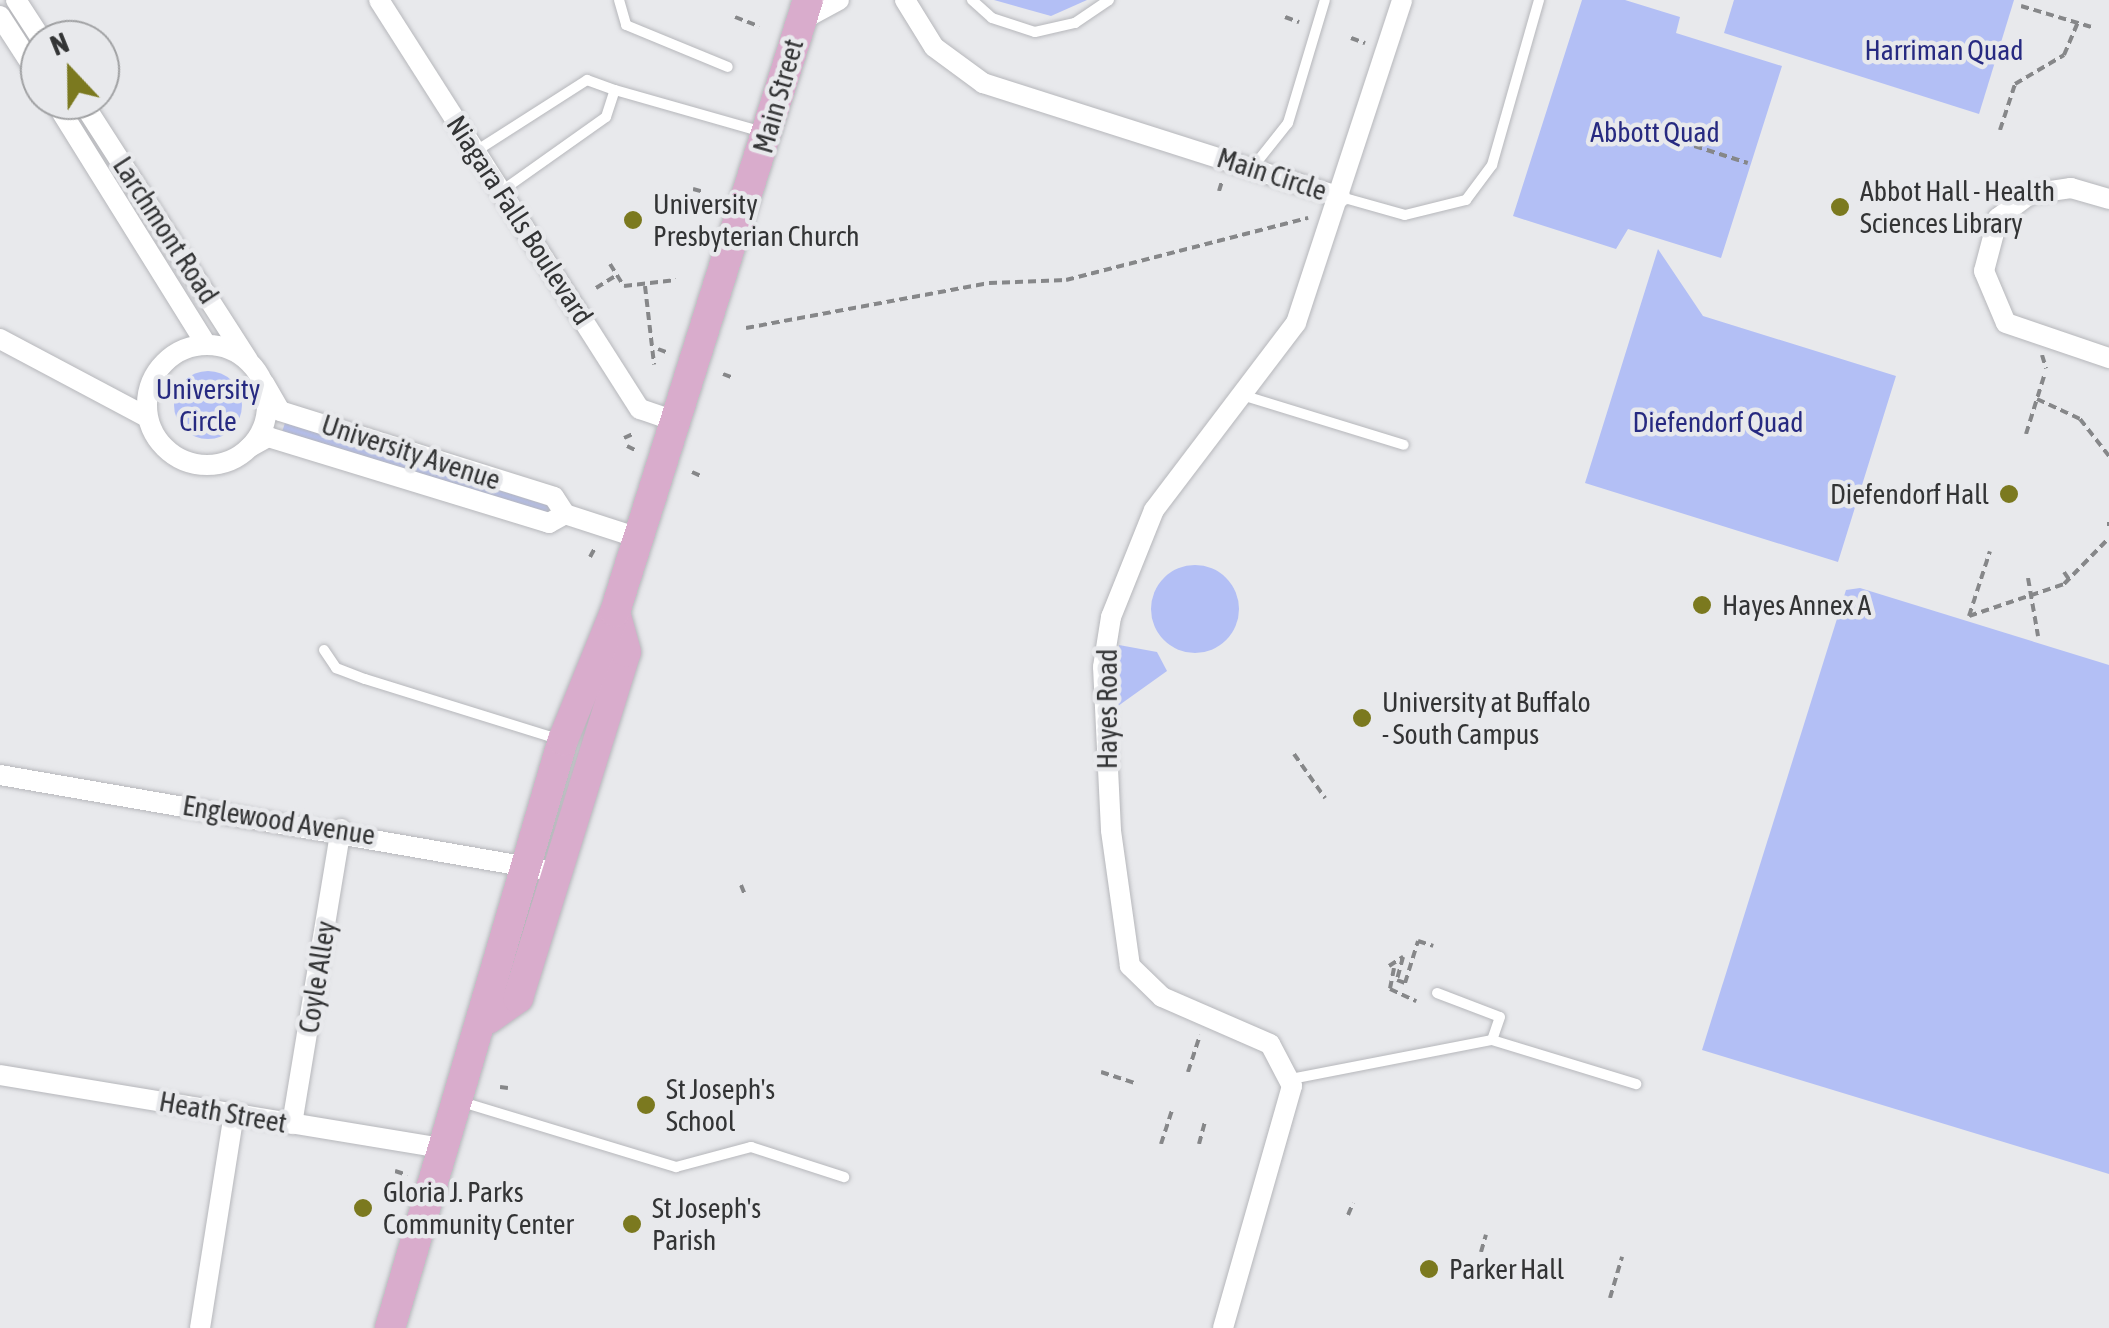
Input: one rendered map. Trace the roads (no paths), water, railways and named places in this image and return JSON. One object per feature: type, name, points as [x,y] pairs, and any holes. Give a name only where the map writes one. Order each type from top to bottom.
[{"type":"main road","name":"Main Street","points":[[488,1019],[485,992],[563,740],[615,612],[804,10]]},
{"type":"main road","points":[[390,1328],[488,1019],[518,998],[626,652],[615,612]]},
{"type":"street","name":"Niagara Falls Boulevard","points":[[379,0],[640,410],[675,421]]},
{"type":"street","points":[[804,10],[838,0]]},
{"type":"street","name":"Main Circle","points":[[905,0],[934,47],[983,83],[1340,197]]},
{"type":"street","name":"Hayes Road","points":[[1290,1080],[1270,1044],[1162,997],[1130,966],[1101,721],[1110,617],[1138,542],[1170,484],[1245,396],[1296,323],[1402,0]]},
{"type":"street","points":[[0,16],[20,47]]},
{"type":"street","name":"Larchmont Road","points":[[67,120],[206,344]]},
{"type":"street","name":"Larchmont Road","points":[[94,120],[249,361]]},
{"type":"street","points":[[90,156],[109,143]]},
{"type":"street","points":[[2109,200],[2071,188],[2030,194],[1998,218],[1984,271],[2006,323],[2109,358]]},
{"type":"street","points":[[0,339],[148,417],[170,453],[196,464],[250,447],[268,410],[264,383],[249,361],[206,344],[161,366],[148,417]]},
{"type":"street","name":"University Avenue","points":[[264,383],[280,411],[554,497],[564,514],[639,538]]},
{"type":"street","name":"University Avenue","points":[[250,447],[268,436],[549,524],[564,514]]},
{"type":"street","name":"Englewood Avenue","points":[[0,775],[341,830],[557,872]]},
{"type":"street","name":"Coyle Alley","points":[[292,1124],[341,830]]},
{"type":"street","name":"Heath Street","points":[[0,1075],[446,1149]]},
{"type":"street","points":[[1223,1328],[1290,1113],[1290,1080]]},
{"type":"street","points":[[200,1328],[234,1113]]},
{"type":"lane","points":[[619,0],[626,25],[728,68]]},
{"type":"lane","points":[[972,0],[992,18],[1035,32],[1075,23],[1109,0]]},
{"type":"lane","points":[[1254,167],[1288,123],[1325,0]]},
{"type":"lane","name":"Main Circle","points":[[1340,197],[1404,215],[1466,200],[1492,165],[1539,0]]},
{"type":"lane","points":[[476,151],[587,80],[768,134]]},
{"type":"lane","points":[[502,190],[606,116],[615,90]]},
{"type":"lane","points":[[1245,396],[1404,445]]},
{"type":"lane","points":[[324,650],[336,668],[364,680],[563,740]]},
{"type":"lane","points":[[1437,993],[1500,1017],[1492,1040]]},
{"type":"lane","points":[[1290,1080],[1492,1040],[1636,1084]]},
{"type":"lane","points":[[461,1102],[676,1167],[750,1147],[844,1177]]},
{"type":"place","name":"Abbot Hall - Health Sciences Library","points":[[1840,207]]},
{"type":"place","name":"University Presbyterian Church","points":[[633,220]]},
{"type":"place","name":"Diefendorf Hall","points":[[2009,494]]},
{"type":"place","name":"Hayes Annex A","points":[[1702,605]]},
{"type":"place","name":"University at Buffalo - South Campus","points":[[1362,718]]},
{"type":"place","name":"St Joseph's School","points":[[646,1105]]},
{"type":"place","name":"Gloria J. Parks Community Center","points":[[363,1208]]},
{"type":"place","name":"St Joseph's Parish","points":[[632,1224]]},
{"type":"place","name":"Parker Hall","points":[[1429,1269]]},
{"type":"park label","name":"Harriman Quad","points":[[1944,50]]},
{"type":"park label","name":"Abbott Quad","points":[[1655,132]]},
{"type":"park label","name":"University Circle","points":[[208,405]]},
{"type":"park label","name":"Diefendorf Quad","points":[[1718,422]]}]
